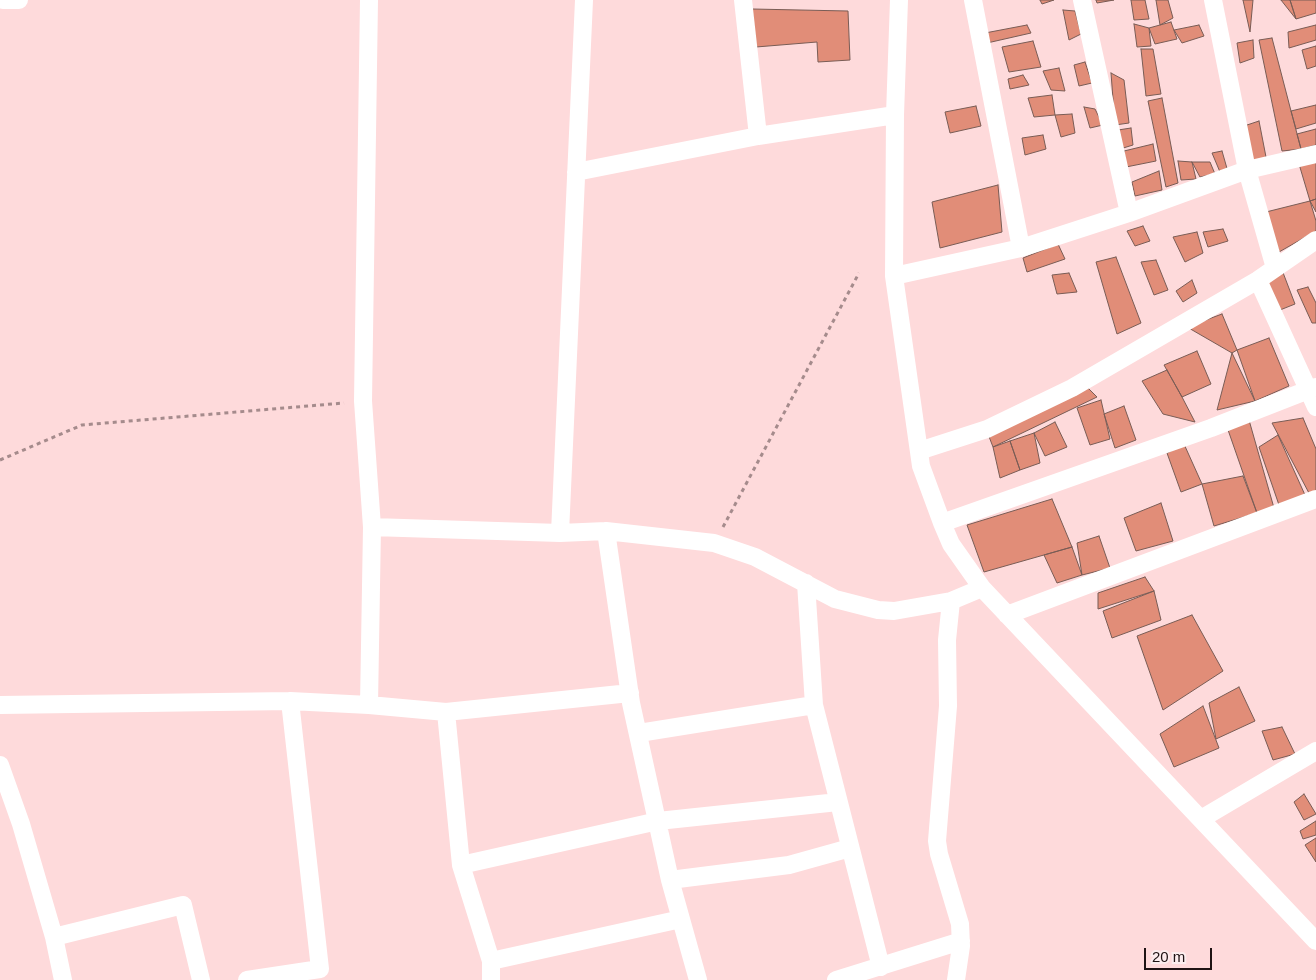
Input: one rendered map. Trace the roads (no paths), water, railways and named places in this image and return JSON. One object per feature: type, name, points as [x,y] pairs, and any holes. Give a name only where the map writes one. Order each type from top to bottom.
[{"type":"street","points":[[3,0],[17,0]]},
{"type":"street","points":[[369,0],[363,401],[372,527],[369,705]]},
{"type":"street","points":[[560,533],[584,0]]},
{"type":"street","points":[[743,0],[758,136]]},
{"type":"street","points":[[899,0],[895,115],[894,276],[921,466],[951,544],[982,588],[1006,615],[1315,940]]},
{"type":"street","points":[[973,0],[1021,248]]},
{"type":"street","points":[[1082,0],[1130,213]]},
{"type":"street","points":[[1213,0],[1247,170],[1275,268]]},
{"type":"street","points":[[576,172],[758,136],[895,115]]},
{"type":"street","points":[[894,276],[1021,248],[1130,213],[1247,170],[1316,154]]},
{"type":"street","points":[[919,450],[987,429],[1072,388],[1258,280],[1316,240]]},
{"type":"street","points":[[1258,280],[1312,388],[1316,407]]},
{"type":"street","points":[[942,523],[1211,428],[1312,388]]},
{"type":"street","points":[[1006,615],[1316,500]]},
{"type":"street","points":[[372,527],[560,533],[606,531],[714,543],[755,557],[835,599],[878,610],[894,611],[951,601],[982,588]]},
{"type":"street","points":[[606,531],[630,693],[670,880],[698,980]]},
{"type":"street","points":[[806,583],[814,705],[880,967]]},
{"type":"street","points":[[951,601],[947,640],[948,706],[937,841],[939,854],[960,924],[961,940],[956,980]]},
{"type":"street","points":[[0,705],[290,701],[369,705],[446,712],[630,693]]},
{"type":"street","points":[[247,980],[320,969],[290,701]]},
{"type":"street","points":[[639,733],[814,705]]},
{"type":"street","points":[[446,712],[461,865],[491,961],[491,980]]},
{"type":"street","points":[[1201,819],[1316,751]]},
{"type":"street","points":[[0,765],[21,824],[54,937],[63,980]]},
{"type":"street","points":[[461,865],[658,821],[838,802]]},
{"type":"street","points":[[670,880],[789,865],[850,848]]},
{"type":"street","points":[[54,937],[183,905],[201,980]]},
{"type":"street","points":[[491,961],[681,919]]},
{"type":"street","points":[[836,980],[961,940]]}]
